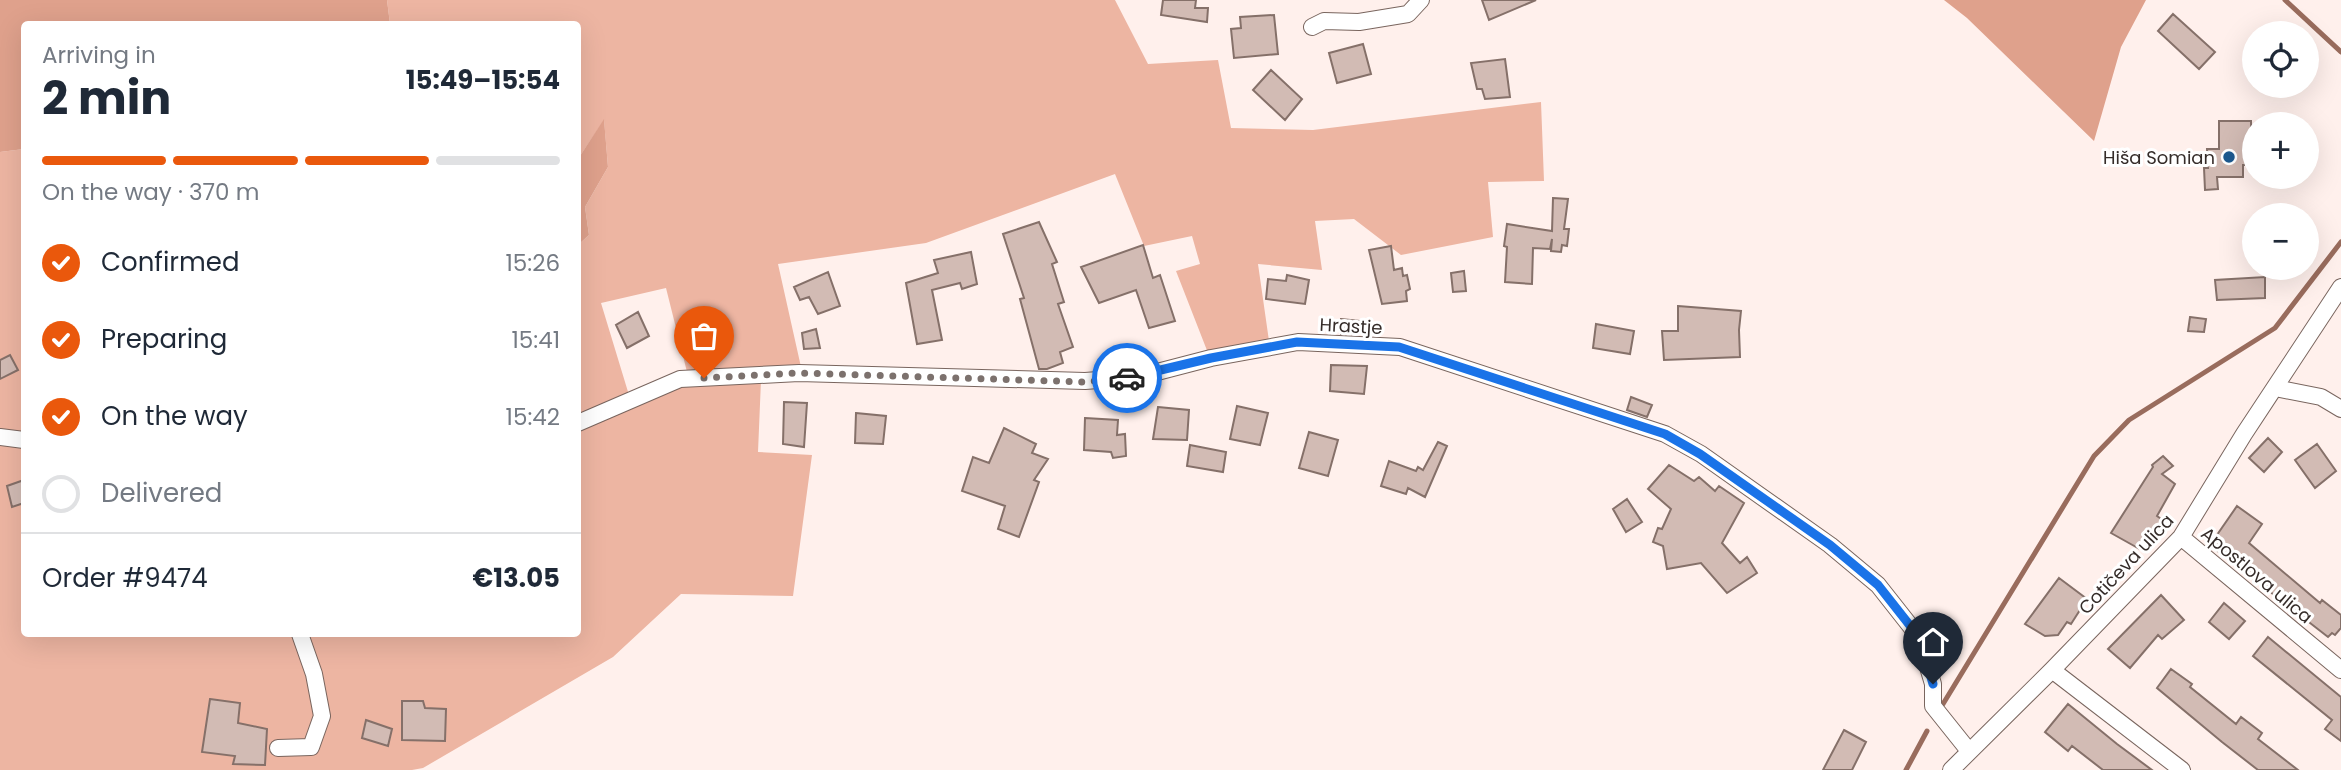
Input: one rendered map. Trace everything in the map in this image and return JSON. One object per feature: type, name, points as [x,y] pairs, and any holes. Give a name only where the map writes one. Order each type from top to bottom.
[{"type":"street","points":[[1312,27],[1324,21],[1359,22],[1408,14],[1421,0]]},
{"type":"street","name":"Cotičeva ulica","points":[[1951,770],[2181,537],[2341,287]]},
{"type":"street","name":"Hrastje","points":[[581,422],[680,379],[799,373],[1085,382],[1138,377],[1211,358],[1297,342],[1399,347],[1665,434],[1700,454],[1830,545],[1878,585],[1919,637],[1933,684],[1933,706],[1969,751]]},
{"type":"street","points":[[2275,388],[2321,397],[2341,409]]},
{"type":"street","points":[[0,437],[21,440]]},
{"type":"street","name":"Apostlova ulica","points":[[2181,537],[2341,670]]},
{"type":"street","points":[[278,747],[311,747],[322,716],[314,674],[301,637]]},
{"type":"street","points":[[2052,670],[2182,770]]},
{"type":"shaded area","points":[[0,0],[387,0],[390,21],[21,21],[21,149],[0,152]]},
{"type":"shaded area","points":[[387,0],[1115,0],[1148,64],[1218,60],[1231,128],[1313,130],[1541,102],[1544,181],[1488,182],[1493,237],[1401,255],[1354,219],[1315,221],[1322,270],[1258,264],[1269,341],[1208,353],[1176,271],[1200,264],[1192,236],[1144,246],[1115,174],[926,243],[778,264],[801,367],[687,372],[666,288],[601,303],[632,405],[680,384],[761,380],[758,452],[812,455],[793,596],[681,594],[613,657],[423,768],[0,770],[0,152],[21,149],[21,637],[581,637],[581,242],[589,235],[585,207],[608,167],[604,120],[581,154],[581,21],[390,21]]},
{"type":"shaded area","points":[[1944,0],[2146,0],[2121,47],[2094,141],[1967,18]]},
{"type":"shaded area","points":[[604,119],[608,167],[585,207],[589,235],[581,242],[581,154]]},
{"type":"building","points":[[1163,0],[1196,0],[1195,8],[1208,8],[1207,22],[1161,15]]},
{"type":"building","points":[[1482,0],[1536,0],[1489,20]]},
{"type":"building","points":[[2173,14],[2215,52],[2199,69],[2158,31]]},
{"type":"building","points":[[1274,15],[1278,54],[1234,58],[1231,29],[1241,28],[1240,17]]},
{"type":"building","points":[[1363,44],[1371,74],[1337,83],[1329,53]]},
{"type":"building","points":[[1505,59],[1510,97],[1485,99],[1482,89],[1477,89],[1471,63]]},
{"type":"building","points":[[1271,70],[1302,99],[1285,120],[1253,90]]},
{"type":"building","name":"Hiša Somian","points":[[2219,121],[2242,121],[2242,177],[2217,177],[2218,189],[2205,190],[2207,149],[2219,149]]},
{"type":"building","points":[[1553,198],[1568,199],[1564,229],[1569,229],[1567,246],[1562,245],[1561,252],[1551,251],[1552,239],[1550,249],[1533,248],[1532,284],[1505,282],[1507,247],[1504,246],[1507,224],[1552,231]]},
{"type":"building","points":[[1039,222],[1057,262],[1052,264],[1064,302],[1058,304],[1073,347],[1060,352],[1063,363],[1047,369],[1039,369],[1020,299],[1024,298],[1003,234]]},
{"type":"building","points":[[1143,245],[1153,278],[1160,275],[1175,321],[1149,328],[1136,290],[1099,303],[1081,267]]},
{"type":"building","points":[[1391,246],[1394,270],[1402,268],[1403,276],[1407,275],[1410,289],[1406,291],[1407,301],[1382,304],[1369,250]]},
{"type":"building","points":[[971,252],[977,284],[962,289],[960,283],[932,290],[942,340],[917,344],[906,283],[938,273],[934,260]]},
{"type":"building","points":[[1464,271],[1466,291],[1453,292],[1451,273]]},
{"type":"building","points":[[828,272],[840,306],[818,314],[809,297],[800,300],[794,287]]},
{"type":"building","points":[[1287,275],[1309,280],[1305,304],[1266,299],[1268,279],[1286,281]]},
{"type":"building","points":[[2215,280],[2265,280],[2265,298],[2217,300]]},
{"type":"building","points":[[1678,306],[1741,311],[1740,357],[1664,360],[1662,331],[1678,331]]},
{"type":"building","points":[[638,312],[649,336],[627,348],[616,325]]},
{"type":"building","points":[[2190,317],[2206,319],[2204,332],[2188,331]]},
{"type":"building","points":[[1341,319],[1359,321],[1358,334],[1341,334]]},
{"type":"building","points":[[1596,324],[1634,331],[1630,354],[1593,348]]},
{"type":"building","points":[[816,329],[820,348],[804,349],[802,333]]},
{"type":"building","points":[[1137,349],[1142,365],[1118,368],[1114,357]]},
{"type":"building","points":[[10,355],[18,370],[0,379],[0,360]]},
{"type":"building","points":[[1331,365],[1367,366],[1364,394],[1330,391]]},
{"type":"building","points":[[1631,397],[1652,405],[1647,417],[1627,410]]},
{"type":"building","points":[[784,402],[807,403],[804,447],[783,444]]},
{"type":"building","points":[[1237,406],[1268,413],[1260,445],[1230,439]]},
{"type":"building","points":[[1158,407],[1189,410],[1187,440],[1153,439]]},
{"type":"building","points":[[856,413],[886,416],[883,444],[855,443]]},
{"type":"building","points":[[1085,418],[1118,420],[1117,435],[1125,434],[1126,456],[1113,458],[1111,452],[1084,450]]},
{"type":"building","points":[[1004,428],[1036,444],[1032,453],[1048,459],[1034,480],[1039,482],[1019,537],[998,529],[1005,506],[962,491],[973,457],[989,463]]},
{"type":"building","points":[[1309,432],[1338,440],[1328,476],[1299,468]]},
{"type":"building","points":[[2268,438],[2282,452],[2264,472],[2249,458]]},
{"type":"building","points":[[1438,442],[1447,446],[1425,497],[1408,488],[1406,494],[1381,486],[1389,461],[1416,471],[1418,467],[1423,470]]},
{"type":"building","points":[[2317,444],[2336,471],[2315,488],[2295,460]]},
{"type":"building","points":[[1190,445],[1226,452],[1223,472],[1187,466]]},
{"type":"building","points":[[2163,456],[2173,466],[2162,474],[2175,484],[2157,516],[2164,521],[2145,552],[2111,533],[2152,465]]},
{"type":"building","points":[[1669,465],[1694,481],[1699,477],[1715,491],[1719,486],[1744,503],[1722,543],[1740,563],[1747,557],[1757,573],[1727,593],[1701,563],[1667,569],[1663,546],[1653,542],[1658,528],[1662,529],[1671,509],[1648,489]]},
{"type":"building","points":[[21,481],[21,504],[12,507],[7,486]]},
{"type":"building","points":[[1627,499],[1642,522],[1626,532],[1613,509]]},
{"type":"building","points":[[2237,506],[2262,524],[2249,543],[2320,603],[2322,600],[2341,615],[2341,628],[2335,635],[2332,633],[2328,637],[2210,545]]},
{"type":"building","points":[[2059,578],[2087,599],[2071,624],[2067,622],[2058,635],[2045,636],[2025,624]]},
{"type":"building","points":[[2161,595],[2184,620],[2162,639],[2158,635],[2130,668],[2108,649]]},
{"type":"building","points":[[2224,603],[2245,621],[2229,639],[2209,622]]},
{"type":"building","points":[[2268,637],[2341,697],[2341,741],[2325,729],[2332,720],[2253,656]]},
{"type":"building","points":[[2171,669],[2192,684],[2190,687],[2236,724],[2241,717],[2262,733],[2258,739],[2298,770],[2258,770],[2222,742],[2157,688]]},
{"type":"building","points":[[210,699],[240,703],[238,723],[267,729],[265,765],[233,764],[235,756],[202,752]]},
{"type":"building","points":[[402,701],[423,701],[425,708],[446,709],[445,741],[402,740]]},
{"type":"building","points":[[2068,704],[2152,770],[2103,770],[2072,746],[2068,751],[2045,732]]},
{"type":"building","points":[[366,720],[392,729],[388,746],[362,738]]},
{"type":"building","points":[[1844,730],[1866,742],[1852,770],[1823,770]]},
{"type":"waterway","points":[[2285,0],[2341,52]]},
{"type":"waterway","points":[[1943,704],[2094,456],[2129,420],[2275,328],[2341,242]]},
{"type":"waterway","points":[[1906,770],[1927,731]]},
{"type":"way so far","points":[[704,378],[799,373],[1085,382],[1127,378]]},
{"type":"place","name":"Hiša Somian","points":[[2229,157]]},
{"type":"route","points":[[1127,378],[1211,358],[1297,342],[1399,347],[1665,434],[1700,454],[1830,545],[1878,585],[1919,637],[1933,684]]}]
